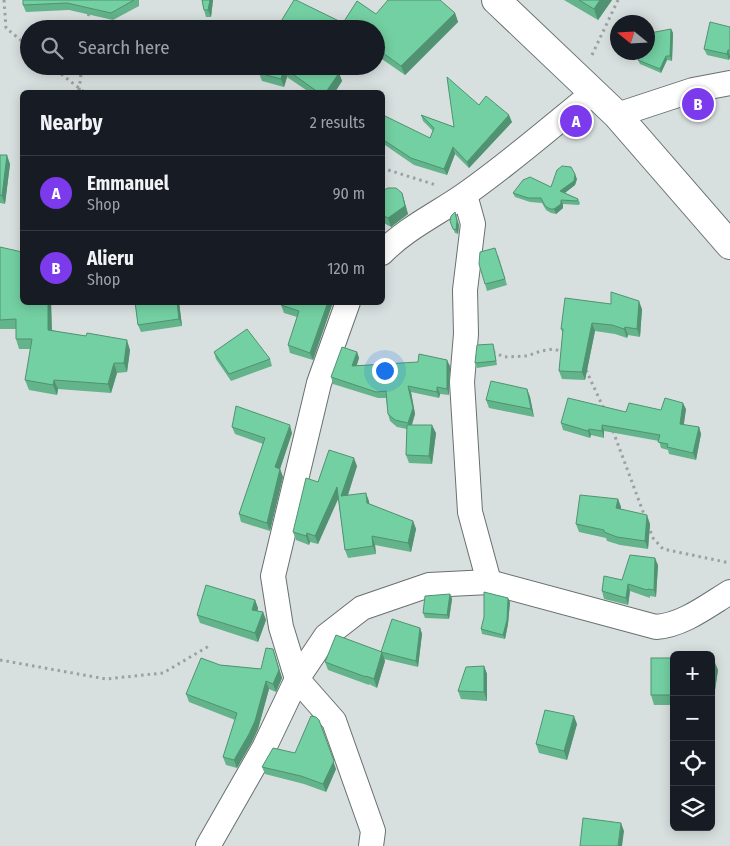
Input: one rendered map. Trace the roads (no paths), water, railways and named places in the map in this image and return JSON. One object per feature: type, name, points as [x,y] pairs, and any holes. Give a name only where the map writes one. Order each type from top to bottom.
[{"type":"street","points":[[496,0],[616,115],[730,245]]},
{"type":"street","points":[[616,115],[693,90],[730,83]]},
{"type":"street","points":[[385,250],[393,242],[465,195],[500,169],[587,87]]},
{"type":"street","points":[[465,195],[473,224],[465,290],[466,334],[462,382],[470,512],[489,582]]},
{"type":"street","points":[[347,305],[319,382],[274,576],[281,627],[297,679],[334,721],[373,831],[371,846]]},
{"type":"street","points":[[208,846],[264,748],[297,679],[326,636],[362,608],[429,584],[489,582],[656,627],[670,626],[684,620],[730,592]]},
{"type":"place","name":"Alieru","points":[[698,104]]},
{"type":"place","name":"Emmanuel","points":[[576,121]]}]
